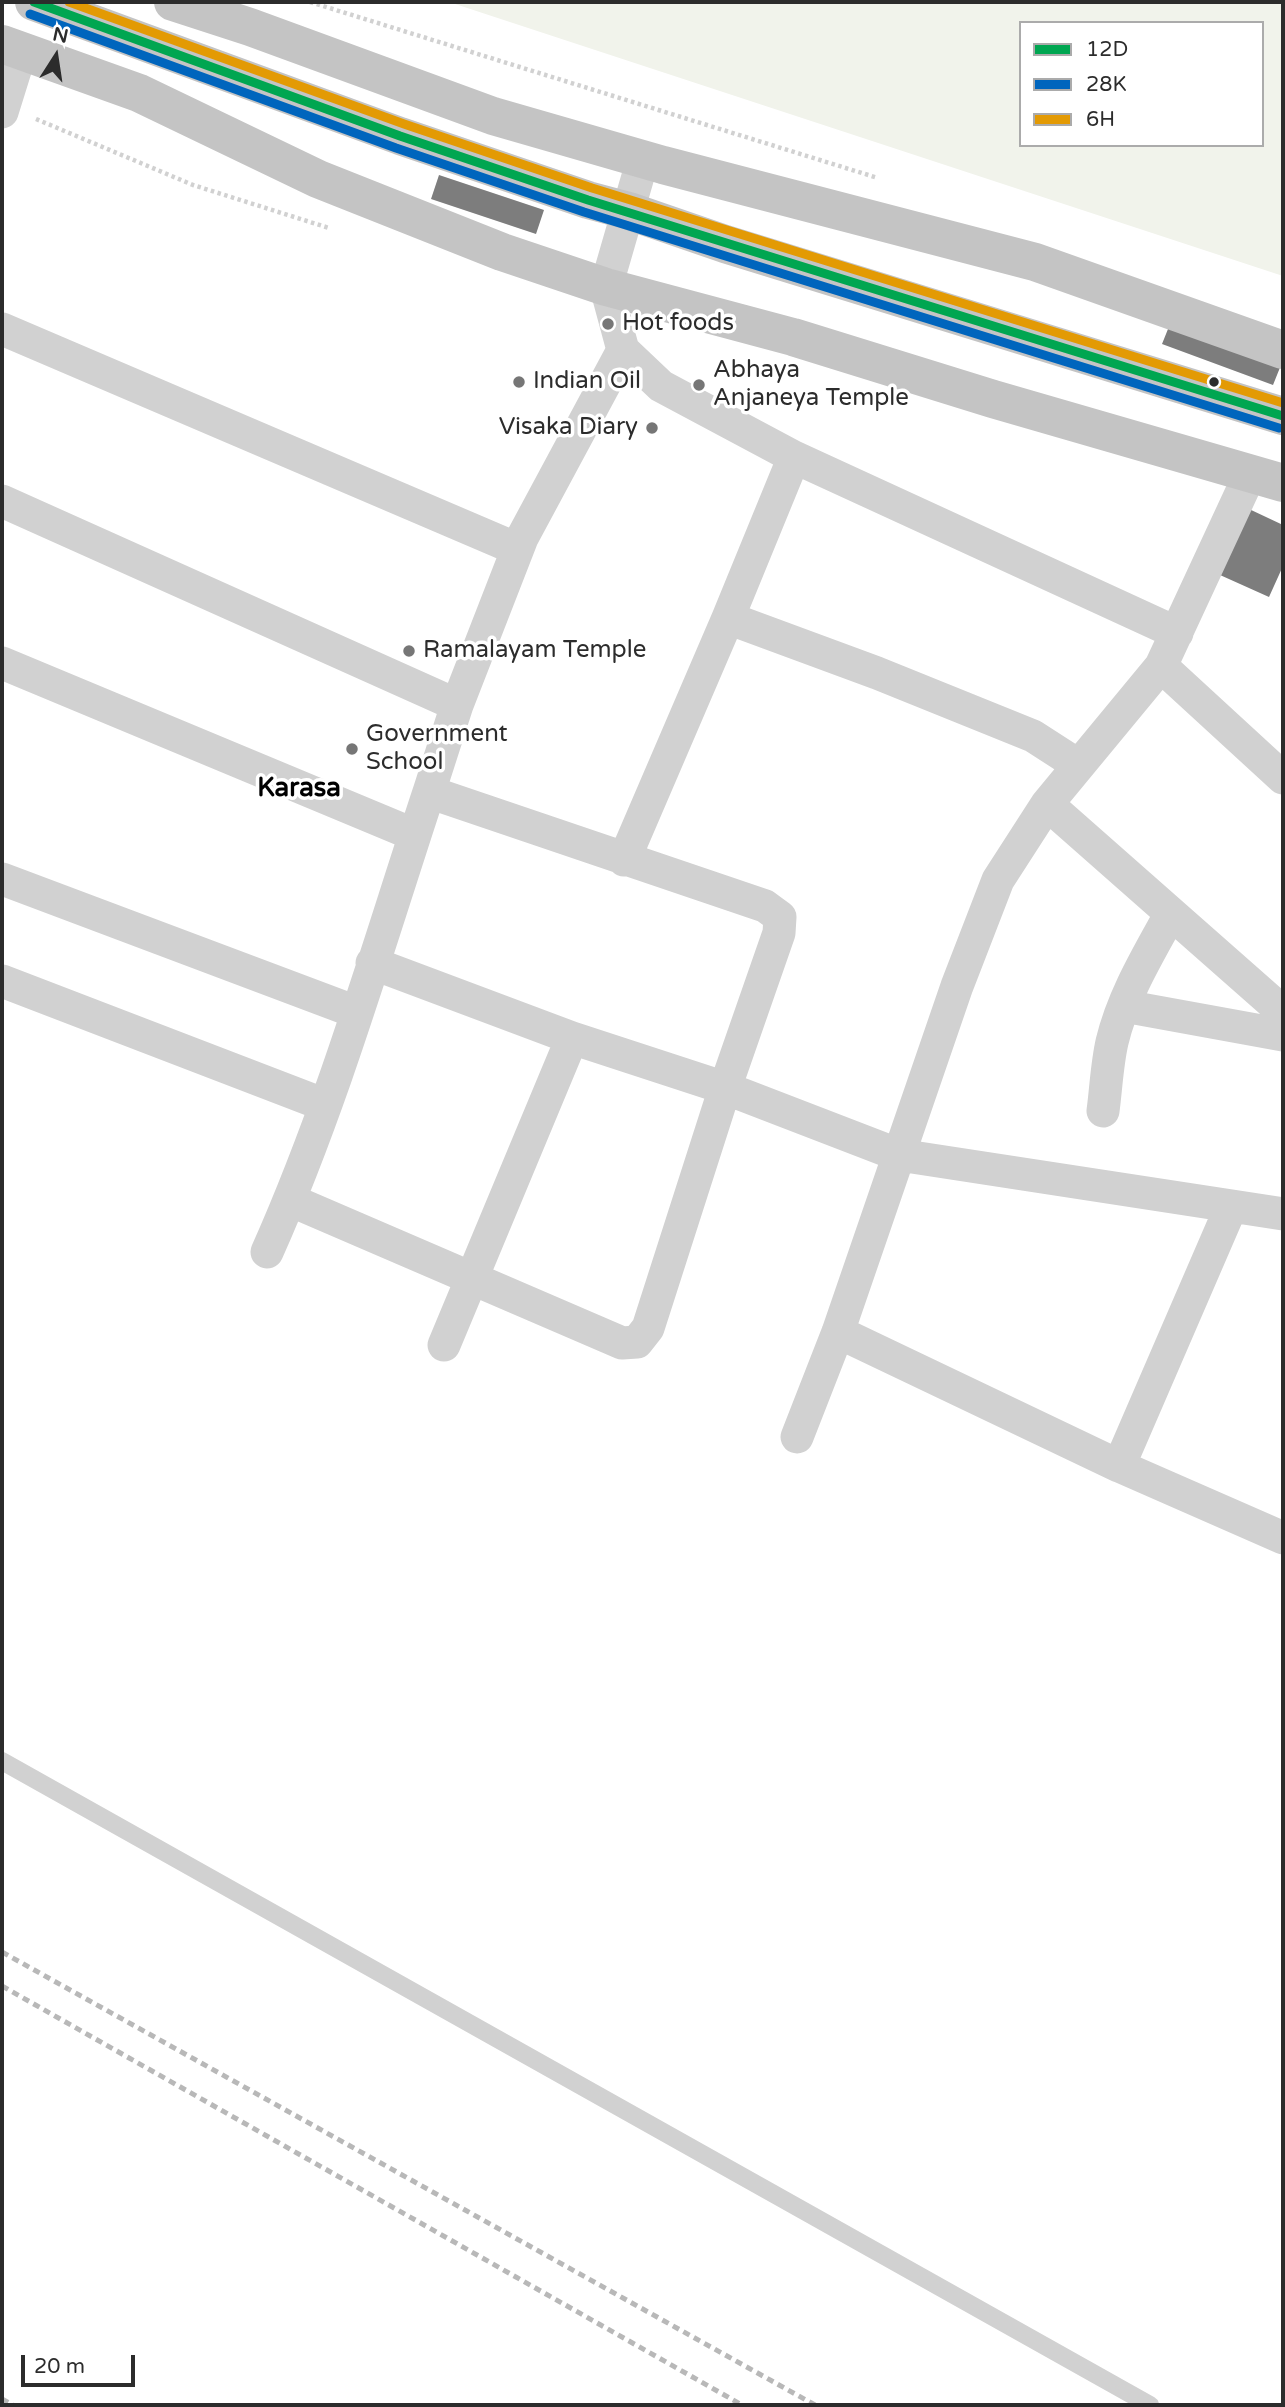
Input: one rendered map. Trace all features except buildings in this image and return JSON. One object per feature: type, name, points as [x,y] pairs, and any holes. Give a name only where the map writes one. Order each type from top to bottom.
[{"type":"main road","points":[[34,2],[400,136],[588,200],[1283,416]]},
{"type":"main road","points":[[173,2],[250,27],[493,116],[643,159],[1035,262],[1283,350]]},
{"type":"main road","points":[[11,47],[139,93],[318,179],[502,252],[606,288],[793,337],[993,399],[1267,477]]},
{"type":"street","points":[[2,112],[11,47]]},
{"type":"street","points":[[643,159],[606,288],[623,350],[661,386],[794,457],[1184,619]]},
{"type":"street","points":[[2,328],[517,549]]},
{"type":"street","points":[[268,1252],[325,1105],[457,705],[517,549],[623,350]]},
{"type":"street","points":[[624,860],[794,457]]},
{"type":"street","points":[[797,1437],[838,1332],[957,986],[998,880],[1047,804],[1161,666],[1184,619],[1267,477]]},
{"type":"street","points":[[2,501],[457,705]]},
{"type":"street","points":[[728,618],[877,673],[1033,736],[1078,765]]},
{"type":"street","points":[[2,663],[415,835]]},
{"type":"street","points":[[1161,666],[1283,778]]},
{"type":"street","points":[[290,1200],[622,1343],[637,1342],[649,1328],[725,1088],[779,933],[780,917],[765,906],[429,792]]},
{"type":"street","points":[[1047,804],[1283,1012]]},
{"type":"street","points":[[2,878],[356,1012]]},
{"type":"street","points":[[1103,1111],[1112,1042],[1124,1006],[1140,969],[1170,915]]},
{"type":"street","points":[[372,963],[572,1038],[725,1088],[899,1155],[1283,1214]]},
{"type":"street","points":[[2,981],[325,1105]]},
{"type":"street","points":[[1124,1006],[1283,1035]]},
{"type":"street","points":[[444,1345],[572,1038]]},
{"type":"street","points":[[1119,1466],[1231,1207]]},
{"type":"street","points":[[838,1332],[1119,1466],[1283,1538]]},
{"type":"lane","points":[[2,1761],[1150,2405]]},
{"type":"path","points":[[310,2],[887,180]]},
{"type":"shaded area","points":[[449,2],[1283,2],[1283,276]]},
{"type":"railway","points":[[2,1952],[815,2405]]},
{"type":"railway","points":[[2,1986],[742,2405]]},
{"type":"railway","points":[[2,2399],[13,2405]]},
{"type":"transit line","name":"12D","points":[[34,2],[400,136],[588,200],[1283,416]]},
{"type":"transit line","name":"6H","points":[[69,2],[404,124],[592,188],[1283,403]]},
{"type":"transit line","name":"28K","points":[[30,14],[396,148],[584,212],[1279,428]]},
{"type":"place","name":"Hot foods","points":[[608,324]]},
{"type":"place","name":"Indian Oil","points":[[519,382]]},
{"type":"place","name":"Abhaya Anjaneya Temple","points":[[699,385]]},
{"type":"place","name":"Visaka Diary","points":[[652,428]]},
{"type":"place","name":"Ramalayam Temple","points":[[409,651]]},
{"type":"place","name":"Government School","points":[[352,749]]},
{"type":"district","name":"Karasa","points":[[299,789]]}]
